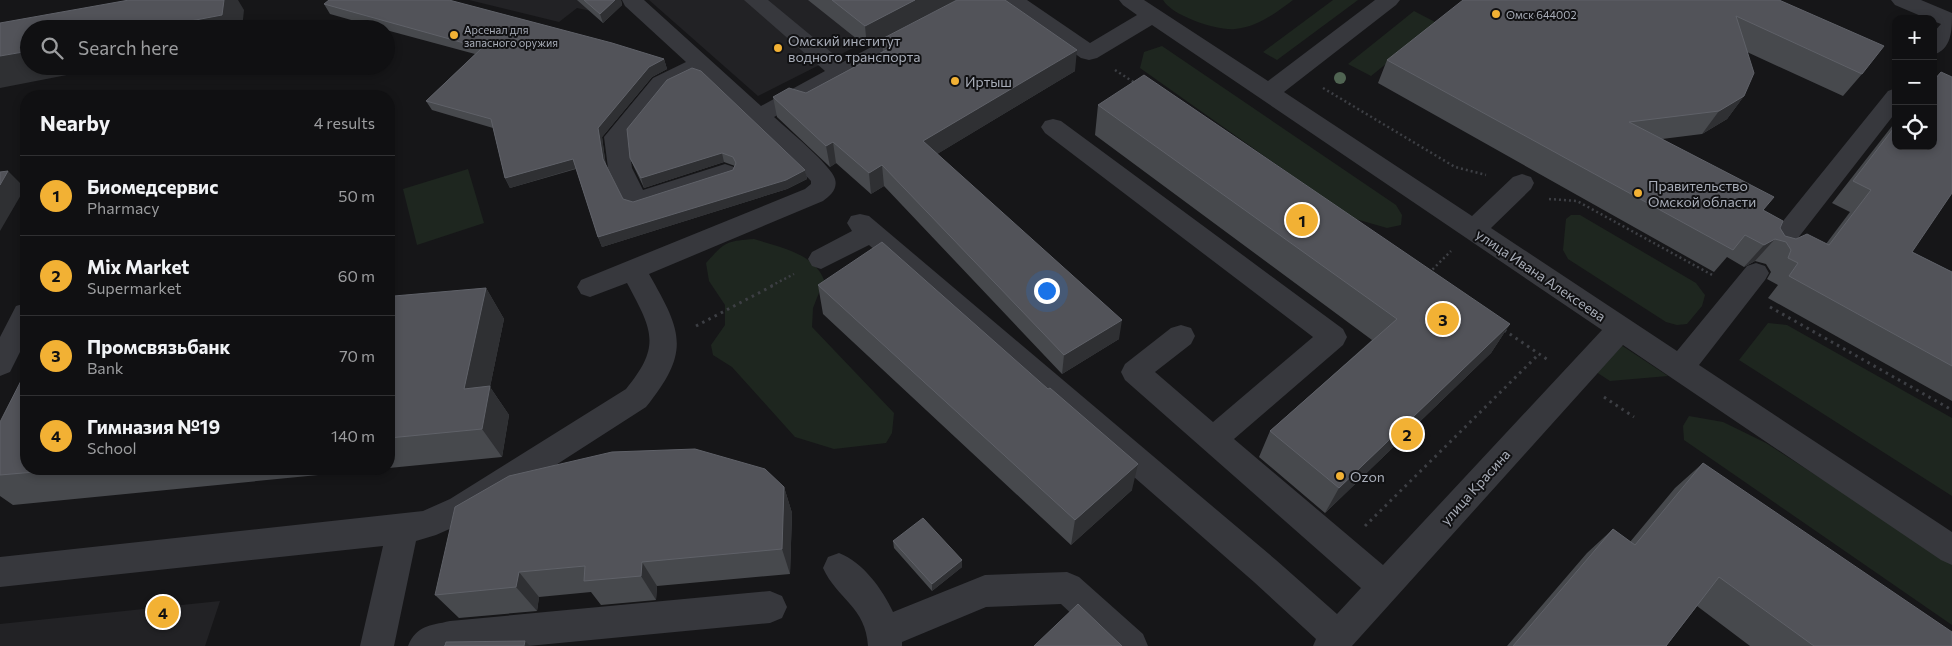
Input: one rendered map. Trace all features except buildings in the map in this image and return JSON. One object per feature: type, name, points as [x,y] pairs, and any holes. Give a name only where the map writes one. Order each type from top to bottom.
[{"type":"street","points":[[755,0],[841,72]]},
{"type":"street","points":[[758,116],[976,0]]},
{"type":"street","points":[[1013,0],[1089,52],[1152,15]]},
{"type":"street","name":"улица Ивана Алексеева","points":[[1130,0],[1952,550]]},
{"type":"street","points":[[1267,93],[1389,0]]},
{"type":"street","points":[[1902,0],[1952,23],[1937,43]]},
{"type":"street","points":[[590,287],[814,196],[823,188],[823,178],[632,1]]},
{"type":"street","points":[[701,64],[661,83],[616,137],[620,168],[636,200],[725,173]]},
{"type":"street","points":[[1775,249],[1892,101]]},
{"type":"street","points":[[1053,127],[1333,337],[1214,439]]},
{"type":"street","points":[[1473,230],[1522,183]]},
{"type":"street","points":[[821,259],[866,227],[1258,564],[1334,641]]},
{"type":"street","points":[[0,572],[425,525],[461,509],[636,398],[652,381],[661,365],[665,342],[661,321],[633,270]]},
{"type":"street","points":[[1680,368],[1756,273]]},
{"type":"street","points":[[0,364],[20,326]]},
{"type":"street","name":"улица Красина","points":[[1334,641],[1621,328]]},
{"type":"street","points":[[1181,336],[1135,372],[1384,587]]},
{"type":"street","points":[[377,646],[403,528]]},
{"type":"street","points":[[839,568],[874,607],[885,639],[985,591],[1068,588],[1131,646]]},
{"type":"street","points":[[425,646],[430,642],[450,637],[770,607]]},
{"type":"path","points":[[1296,71],[1455,168]]},
{"type":"path","points":[[1125,77],[1141,88]]},
{"type":"path","points":[[665,342],[821,259]]},
{"type":"path","points":[[1498,326],[1575,378]]},
{"type":"path","points":[[1341,549],[1539,354]]},
{"type":"shaded area","points":[[469,0],[617,0],[591,11],[577,8],[559,22]]},
{"type":"shaded area","name":"Омский институт водного транспорта","points":[[649,0],[948,0],[758,96]]},
{"type":"shaded area","points":[[1163,0],[1293,0],[1259,22],[1243,28],[1227,29],[1207,25],[1185,17],[1168,6]]},
{"type":"shaded area","points":[[1333,0],[1358,0],[1277,60],[1263,52]]},
{"type":"shaded area","points":[[1414,11],[1437,23],[1371,76],[1348,64]]},
{"type":"shaded area","points":[[1162,46],[1396,205],[1402,215],[1401,225],[1387,228],[1352,218],[1140,68],[1144,52]]},
{"type":"shaded area","points":[[468,169],[484,223],[417,245],[403,189]]},
{"type":"shaded area","points":[[1571,215],[1580,215],[1696,283],[1705,295],[1702,306],[1687,324],[1677,325],[1666,322],[1568,259],[1563,250],[1566,219]]},
{"type":"shaded area","points":[[754,239],[795,252],[812,263],[819,271],[824,280],[813,308],[812,327],[894,413],[892,433],[886,443],[834,449],[795,437],[732,367],[713,355],[711,345],[725,325],[725,305],[709,281],[706,263],[727,244]]},
{"type":"shaded area","points":[[1768,323],[1787,325],[1952,418],[1952,496],[1739,360]]},
{"type":"shaded area","points":[[1615,341],[1668,376],[1610,381],[1590,368]]},
{"type":"shaded area","points":[[1689,416],[1723,422],[1766,443],[1952,563],[1952,625],[1684,440],[1683,426]]},
{"type":"shaded area","points":[[220,601],[205,646],[0,646],[0,624]]},
{"type":"place","name":"Омск 644002","points":[[1496,14]]},
{"type":"place","name":"Арсенал для запасного оружия","points":[[454,35]]},
{"type":"place","name":"Омский институт водного транспорта","points":[[778,48]]},
{"type":"place","name":"Иртыш","points":[[955,81]]},
{"type":"place","name":"Правительство Омской области","points":[[1638,193]]},
{"type":"place","name":"Биомедсервис","points":[[1302,220]]},
{"type":"place","name":"Промсвязьбанк","points":[[1443,319]]},
{"type":"place","name":"Mix Market","points":[[1407,434]]},
{"type":"place","name":"Ozon","points":[[1340,476]]},
{"type":"place","name":"Гимназия №19","points":[[163,612]]}]
